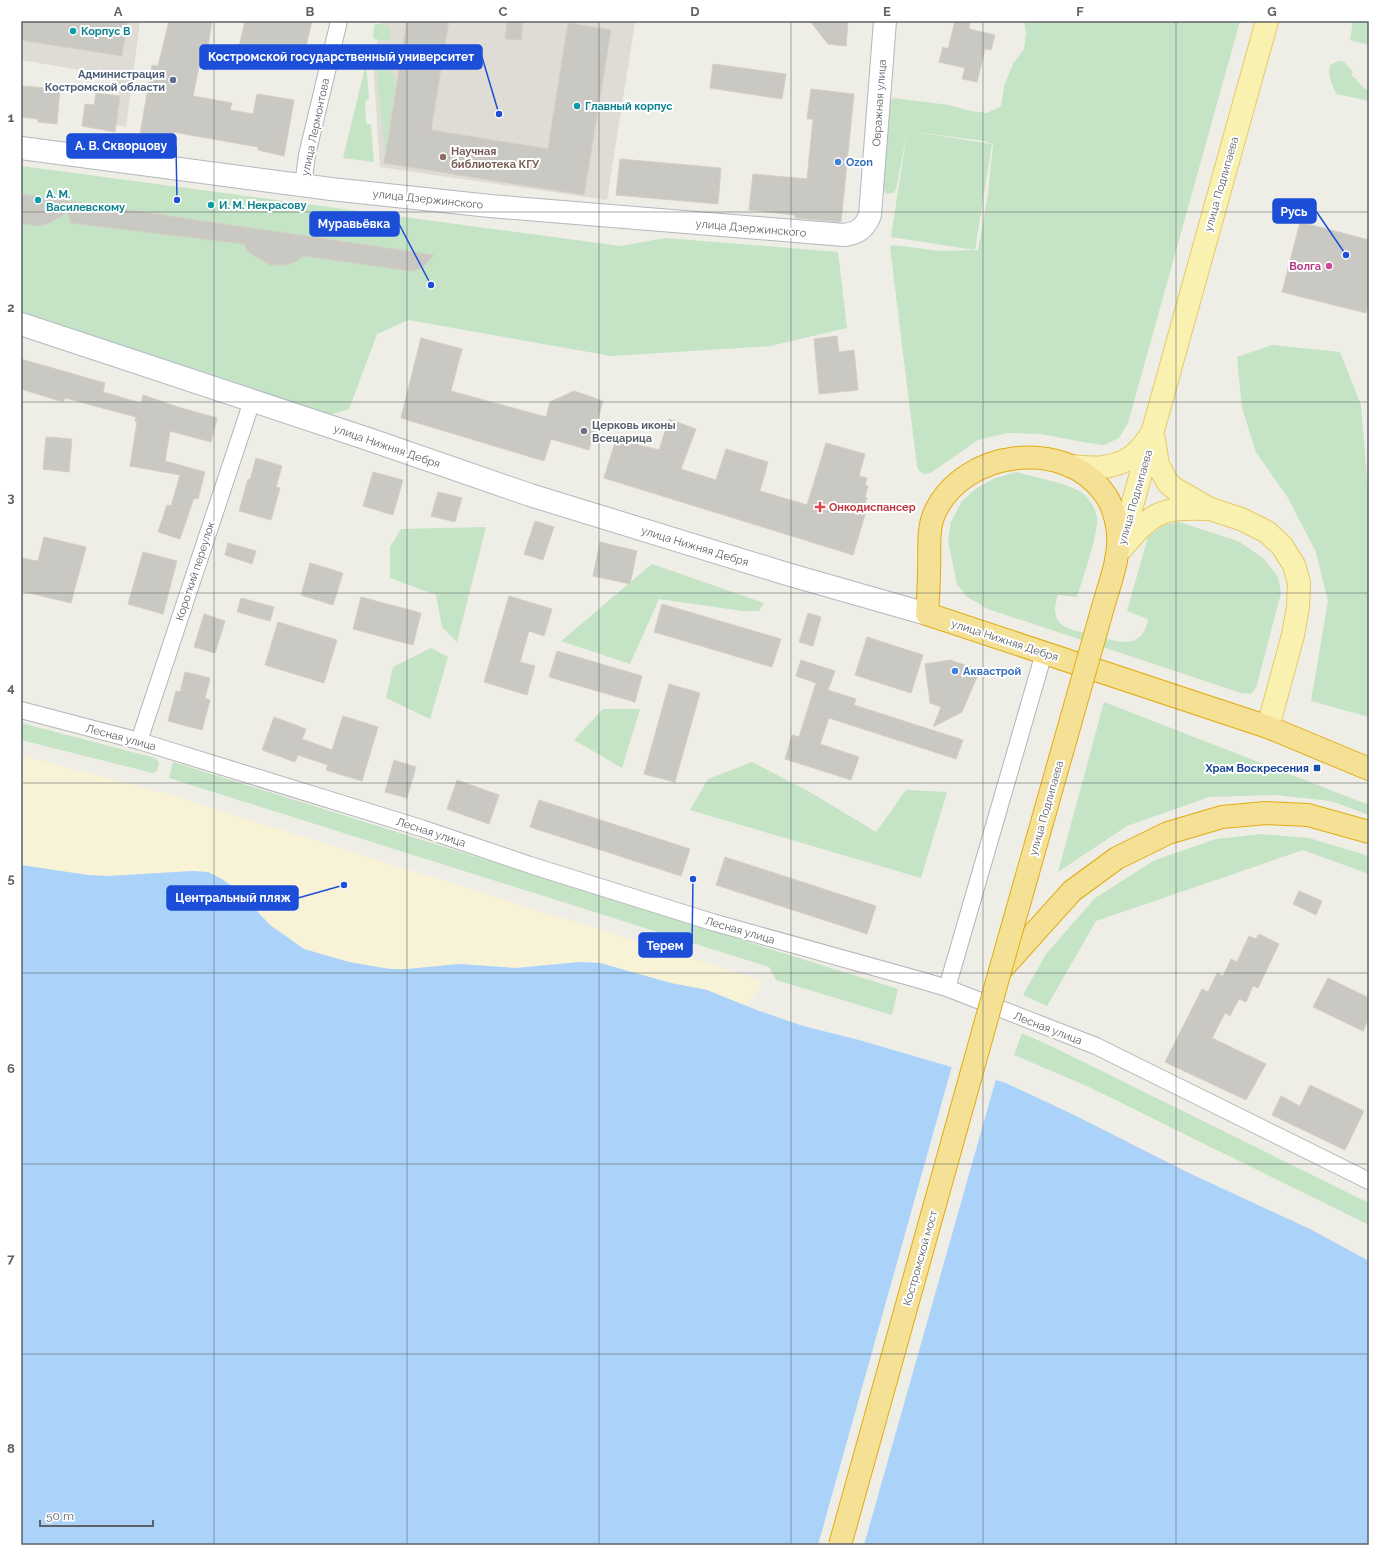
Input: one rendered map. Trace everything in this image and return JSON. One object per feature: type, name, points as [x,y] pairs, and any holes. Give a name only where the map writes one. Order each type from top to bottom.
[{"type":"highway","points":[[928,614],[930,527],[935,512],[944,497],[952,488],[972,472],[984,465],[1003,459],[1025,457],[1050,460],[1070,466],[1084,473],[1105,493],[1112,508],[1118,532],[1119,552]]},
{"type":"highway","name":"улица Подлипаева","points":[[1000,971],[1119,552]]},
{"type":"highway","name":"улица Нижняя Дебря","points":[[928,614],[1268,727],[1369,769]]},
{"type":"highway","points":[[1000,971],[1072,891],[1117,858],[1168,833],[1222,817],[1266,813],[1308,815],[1369,832]]},
{"type":"highway","name":"Костромской мост","points":[[840,1545],[1000,971]]},
{"type":"main road","name":"улица Подлипаева","points":[[1119,552],[1267,21]]},
{"type":"main road","points":[[1070,466],[1102,467],[1119,463],[1131,457],[1141,448],[1153,432]]},
{"type":"main road","points":[[1153,432],[1158,465],[1168,483],[1188,497],[1210,509],[1241,519],[1266,532],[1282,546],[1294,565],[1299,583],[1298,607],[1293,635],[1268,727]]},
{"type":"main road","points":[[1119,552],[1133,535],[1159,513],[1173,509],[1210,509]]},
{"type":"street","name":"улица Лермонтова","points":[[303,185],[308,155],[339,21]]},
{"type":"street","name":"Овражная улица","points":[[836,235],[844,235],[857,231],[866,224],[870,215],[885,21]]},
{"type":"street","name":"улица Дзержинского","points":[[21,148],[303,185],[490,206],[836,235]]},
{"type":"street","name":"улица Нижняя Дебря","points":[[21,324],[530,495],[787,574],[928,614]]},
{"type":"street","name":"Короткий переулок","points":[[139,741],[252,401]]},
{"type":"street","points":[[946,988],[1044,653]]},
{"type":"street","name":"Лесная улица","points":[[21,710],[139,741],[421,828],[537,868],[712,922],[946,988],[1096,1046],[1369,1181]]},
{"type":"shaded area","points":[[21,21],[140,21],[126,127],[116,125],[120,97],[116,76],[21,60]]},
{"type":"shaded area","points":[[382,21],[635,22],[607,200],[380,167],[373,61]]},
{"type":"green space","points":[[1024,21],[1240,21],[1128,423],[1119,438],[1104,445],[1041,434],[1007,433],[978,440],[932,472],[923,474],[919,471],[917,466],[890,247],[893,245],[940,251],[978,250],[988,194],[993,144],[984,141],[907,131],[992,144],[975,250],[891,237],[907,132],[896,190],[893,193],[886,194],[883,187],[890,100],[894,98],[949,105],[970,111],[987,113],[1001,106],[1004,86],[1013,64],[1024,49],[1026,32]]},
{"type":"green space","points":[[1353,21],[1369,21],[1369,45],[1350,40]]},
{"type":"green space","points":[[374,25],[387,25],[390,28],[390,38],[387,41],[375,39],[373,37]]},
{"type":"green space","points":[[1339,61],[1344,62],[1353,72],[1351,74],[1366,90],[1369,87],[1369,101],[1337,94],[1330,80],[1329,68],[1330,65]]},
{"type":"green space","points":[[366,63],[369,98],[365,102],[366,123],[371,125],[374,162],[343,158]]},
{"type":"green space","points":[[385,69],[392,73],[396,79],[385,153],[377,71]]},
{"type":"green space","points":[[21,166],[621,246],[665,238],[838,252],[847,328],[770,346],[611,356],[408,320],[377,334],[349,409],[329,415],[268,394],[21,319]]},
{"type":"green space","points":[[1272,345],[1340,352],[1361,405],[1369,503],[1369,717],[1311,701],[1328,601],[1316,552],[1288,498],[1256,452],[1242,408],[1237,357]]},
{"type":"green space","points":[[1017,472],[1058,483],[1081,492],[1089,500],[1096,514],[1097,524],[1090,557],[1077,597],[1058,595],[1056,603],[1055,614],[1058,621],[1071,629],[1126,642],[1134,641],[1140,637],[1145,630],[1148,619],[1127,611],[1148,537],[1163,525],[1179,522],[1238,541],[1263,558],[1278,577],[1281,593],[1256,688],[1251,694],[1241,693],[988,609],[967,597],[957,584],[948,540],[951,522],[962,501],[977,488],[995,478]]},
{"type":"green space","points":[[486,527],[457,642],[442,627],[436,595],[390,578],[390,547],[401,529]]},
{"type":"green space","points":[[652,564],[764,603],[759,611],[743,611],[659,599],[630,664],[561,641]]},
{"type":"green space","points":[[431,648],[448,657],[430,719],[386,698],[393,667]]},
{"type":"green space","points":[[1104,702],[1369,805],[1369,815],[1331,801],[1276,795],[1209,797],[1127,826],[1058,872]]},
{"type":"green space","points":[[603,709],[640,709],[622,768],[574,740]]},
{"type":"green space","points":[[21,723],[155,758],[159,762],[157,771],[153,773],[21,740]]},
{"type":"green space","points":[[173,762],[898,989],[892,1015],[776,980],[769,967],[169,778]]},
{"type":"green space","points":[[752,762],[808,791],[876,832],[906,790],[947,792],[921,878],[690,810],[708,779]]},
{"type":"green space","points":[[1261,834],[1309,838],[1369,856],[1369,874],[1303,850],[1096,921],[1047,1006],[1023,995],[1046,954],[1095,898],[1155,860],[1216,839]]},
{"type":"green space","points":[[1022,1033],[1369,1203],[1369,1225],[1089,1087],[1014,1055]]},
{"type":"sand","points":[[21,755],[164,793],[763,981],[760,989],[744,1005],[707,990],[671,983],[600,963],[580,962],[516,968],[458,964],[407,969],[390,969],[349,962],[305,949],[270,925],[238,891],[222,879],[193,871],[108,876],[88,875],[21,865]]},
{"type":"water","points":[[21,865],[88,875],[108,876],[193,871],[208,872],[222,879],[238,891],[270,925],[304,949],[349,962],[390,969],[407,969],[459,964],[516,968],[580,962],[600,963],[671,983],[707,990],[754,1009],[803,1026],[859,1040],[1006,1083],[1070,1113],[1189,1173],[1310,1229],[1369,1261],[1369,1545],[21,1545]]},
{"type":"pier","points":[[952,1066],[996,1079],[864,1545],[818,1545]]},
{"type":"building","name":"Корпус В","points":[[21,21],[127,21],[122,56],[21,40]]},
{"type":"building","name":"Администрация Костромской области","points":[[169,21],[212,21],[205,67],[199,67],[193,96],[232,103],[230,110],[253,114],[257,94],[294,100],[284,156],[258,150],[258,147],[173,132],[172,140],[140,134],[152,65],[158,66]]},
{"type":"building","points":[[245,21],[312,21],[301,66],[238,51]]},
{"type":"building","name":"Главный корпус","points":[[407,21],[449,21],[431,130],[548,149],[568,23],[611,30],[584,195],[384,163]]},
{"type":"building","points":[[507,21],[523,21],[521,40],[505,39]]},
{"type":"building","points":[[810,21],[848,21],[846,46],[828,44]]},
{"type":"building","points":[[955,21],[970,23],[969,29],[995,35],[991,50],[985,49],[977,82],[962,79],[965,68],[939,62],[943,47],[948,49]]},
{"type":"building","points":[[713,64],[786,74],[782,99],[710,88]]},
{"type":"building","points":[[21,86],[60,89],[57,124],[38,122],[38,119],[21,117]]},
{"type":"building","points":[[811,89],[854,94],[841,222],[795,218],[795,215],[749,210],[753,174],[807,179],[813,119],[807,119]]},
{"type":"building","points":[[96,93],[120,96],[115,132],[82,126],[85,104],[94,105]]},
{"type":"building","points":[[620,159],[721,168],[718,204],[616,195]]},
{"type":"building","points":[[21,194],[434,255],[422,268],[411,271],[303,256],[297,261],[287,265],[270,265],[248,251],[244,244],[71,223],[67,213],[47,224],[37,226],[21,223]]},
{"type":"building","name":"Волга","points":[[1300,222],[1369,240],[1369,302],[1366,313],[1282,292]]},
{"type":"building","points":[[837,336],[839,352],[854,350],[858,390],[819,394],[814,339]]},
{"type":"building","points":[[421,338],[462,349],[451,391],[546,417],[550,402],[574,391],[603,401],[589,450],[551,439],[544,461],[401,418]]},
{"type":"building","points":[[21,359],[105,383],[103,392],[141,403],[143,395],[217,418],[211,442],[170,431],[165,461],[205,472],[198,499],[194,498],[180,539],[158,532],[167,505],[171,506],[180,475],[130,466],[137,422],[135,421],[136,417],[65,398],[63,402],[21,389]]},
{"type":"building","points":[[669,419],[696,429],[681,469],[716,480],[726,449],[768,462],[760,491],[807,505],[826,443],[865,454],[859,476],[867,478],[865,485],[868,486],[865,497],[867,498],[863,510],[866,511],[853,555],[604,478],[616,439],[659,450]]},
{"type":"building","points":[[46,437],[72,439],[69,472],[43,469]]},
{"type":"building","points":[[256,458],[282,466],[276,487],[280,488],[271,520],[239,511],[248,479],[250,480]]},
{"type":"building","points":[[373,472],[403,480],[393,515],[363,506]]},
{"type":"building","points":[[438,492],[462,498],[455,522],[431,516]]},
{"type":"building","points":[[535,521],[554,527],[543,560],[524,554]]},
{"type":"building","points":[[44,537],[86,547],[71,603],[21,591],[21,558],[38,561]]},
{"type":"building","points":[[600,542],[637,551],[630,584],[593,576]]},
{"type":"building","points":[[228,543],[256,551],[252,564],[225,555]]},
{"type":"building","points":[[143,552],[177,561],[163,614],[128,604]]},
{"type":"building","points":[[310,563],[343,573],[333,605],[301,595]]},
{"type":"building","points":[[509,596],[552,609],[544,636],[529,631],[520,662],[535,666],[527,695],[484,682]]},
{"type":"building","points":[[361,597],[421,613],[413,645],[353,629]]},
{"type":"building","points":[[241,598],[274,607],[270,621],[237,612]]},
{"type":"building","points":[[662,604],[781,639],[772,667],[654,632]]},
{"type":"building","points":[[808,613],[821,617],[813,646],[799,642]]},
{"type":"building","points":[[204,614],[225,621],[215,653],[194,647]]},
{"type":"building","points":[[278,622],[337,640],[324,683],[265,665]]},
{"type":"building","points":[[867,637],[923,655],[911,693],[855,675]]},
{"type":"building","points":[[557,651],[642,676],[635,702],[549,677]]},
{"type":"building","points":[[801,660],[835,671],[828,690],[856,699],[854,705],[963,740],[956,759],[829,718],[820,744],[859,757],[851,780],[785,759],[792,735],[799,737],[816,683],[796,676]]},
{"type":"building","points":[[950,660],[971,667],[977,677],[962,712],[933,727],[941,707],[930,703],[925,664]]},
{"type":"building","points":[[185,672],[210,678],[205,698],[210,700],[202,730],[168,721],[176,691],[180,692]]},
{"type":"building","points":[[669,684],[700,693],[675,782],[644,774]]},
{"type":"building","points":[[343,716],[378,727],[362,781],[326,770],[328,765],[298,755],[295,762],[262,750],[274,717],[306,729],[302,739],[332,750]]},
{"type":"building","points":[[394,760],[416,767],[407,798],[385,792]]},
{"type":"building","points":[[457,780],[499,795],[489,824],[447,809]]},
{"type":"building","points":[[539,800],[690,849],[681,876],[530,827]]},
{"type":"building","points":[[725,857],[876,906],[867,934],[716,885]]},
{"type":"building","points":[[1299,891],[1322,901],[1316,915],[1293,904]]},
{"type":"building","points":[[1259,934],[1279,944],[1258,988],[1253,986],[1246,1002],[1239,999],[1230,1016],[1225,1013],[1212,1038],[1266,1064],[1246,1100],[1165,1062],[1202,989],[1208,992],[1217,973],[1223,976],[1231,959],[1237,962],[1249,936],[1256,939]]},
{"type":"building","points":[[1328,978],[1369,998],[1369,1018],[1363,1031],[1313,1007]]},
{"type":"building","points":[[1310,1085],[1364,1111],[1345,1150],[1272,1115],[1281,1096],[1300,1106]]},
{"type":"place","name":"Корпус В","points":[[73,31]]},
{"type":"place","name":"Администрация Костромской области","points":[[173,80]]},
{"type":"place","name":"Главный корпус","points":[[577,106]]},
{"type":"place","name":"Костромской государственный университет","points":[[499,114]]},
{"type":"place","name":"Научная библиотека КГУ","points":[[443,157]]},
{"type":"place","name":"Ozon","points":[[838,162]]},
{"type":"place","name":"А. М. Василевскому","points":[[38,200]]},
{"type":"place","name":"А. В. Скворцову","points":[[177,200]]},
{"type":"place","name":"И. М. Некрасову","points":[[211,205]]},
{"type":"place","name":"Русь","points":[[1346,255]]},
{"type":"place","name":"Волга","points":[[1329,266]]},
{"type":"place","name":"Муравьёвка","points":[[431,285]]},
{"type":"place","name":"Церковь иконы Всецарица","points":[[584,431]]},
{"type":"place","name":"Онкодиспансер","points":[[820,507]]},
{"type":"place","name":"Аквастрой","points":[[955,671]]},
{"type":"place","name":"Храм Воскресения","points":[[1317,768]]},
{"type":"place","name":"Терем","points":[[693,879]]},
{"type":"place","name":"Центральный пляж","points":[[344,885]]}]
